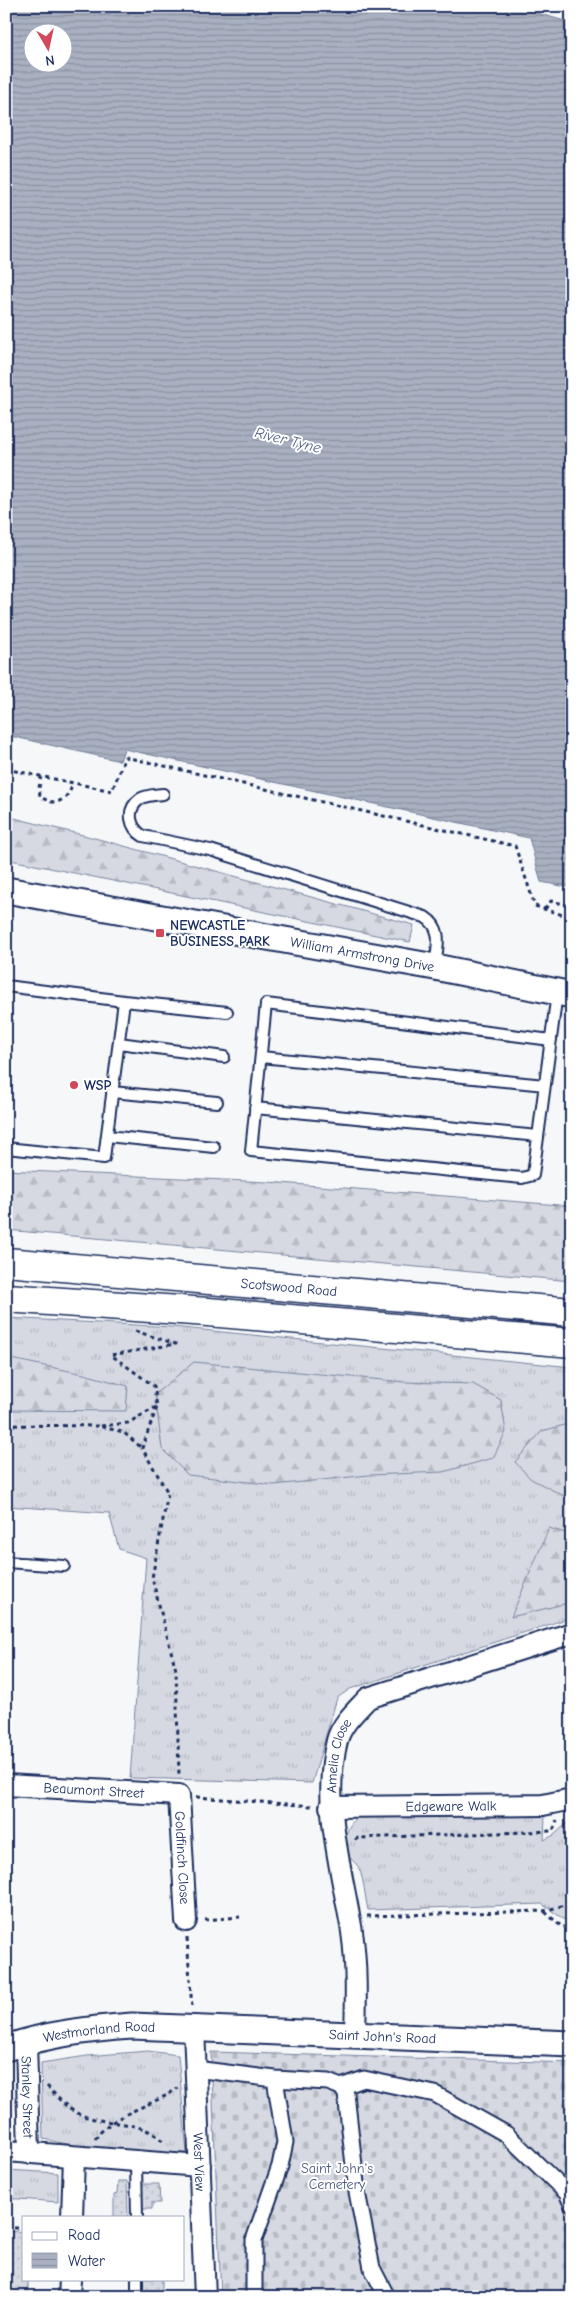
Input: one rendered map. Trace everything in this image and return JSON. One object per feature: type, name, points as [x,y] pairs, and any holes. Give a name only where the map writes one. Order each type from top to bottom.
[{"type":"main road","name":"Scotswood Road","points":[[6,1262],[572,1312]]},
{"type":"main road","points":[[6,1298],[208,1312],[572,1343]]},
{"type":"street","name":"William Armstrong Drive","points":[[6,890],[435,967],[565,993]]},
{"type":"street","name":"Amelia Close","points":[[355,2035],[356,1986],[349,1916],[330,1807],[337,1740],[350,1717],[368,1698],[572,1632]]},
{"type":"street","name":"Beaumont Street","points":[[6,1785],[180,1795]]},
{"type":"street","name":"Goldfinch Close","points":[[180,1795],[186,1921]]},
{"type":"street","name":"Edgeware Walk","points":[[330,1807],[543,1805],[568,1800]]},
{"type":"street","name":"Westmorland Road","points":[[16,2045],[79,2030],[132,2026],[194,2028]]},
{"type":"street","name":"Saint John's Road","points":[[194,2028],[572,2044]]},
{"type":"street","name":"West View","points":[[194,2028],[205,2297]]},
{"type":"street","name":"Stanley Street","points":[[16,2045],[27,2070],[29,2153]]},
{"type":"street","points":[[196,2071],[328,2082],[341,2087],[346,2094],[357,2192],[372,2268],[387,2297]]},
{"type":"street","points":[[254,2297],[254,2240],[280,2166],[285,2142],[275,2079]]},
{"type":"street","points":[[341,2087],[364,2079],[435,2094],[506,2134],[567,2193],[572,2204]]},
{"type":"street","points":[[6,2152],[200,2166]]},
{"type":"street","points":[[72,2216],[79,2157]]},
{"type":"street","points":[[69,2297],[70,2280]]},
{"type":"lane","points":[[163,794],[140,799],[132,808],[132,826],[136,832],[143,836],[210,850],[425,917],[433,922],[437,929],[438,945],[435,967]]},
{"type":"lane","points":[[6,986],[227,1012]]},
{"type":"lane","points":[[551,1040],[266,1004],[251,1151],[522,1178],[533,1175],[551,1040],[565,993]]},
{"type":"lane","points":[[6,1148],[104,1158],[124,1001]]},
{"type":"lane","points":[[119,1043],[224,1057]]},
{"type":"lane","points":[[260,1057],[545,1085]]},
{"type":"lane","points":[[112,1092],[217,1102]]},
{"type":"lane","points":[[255,1108],[538,1136]]},
{"type":"lane","points":[[106,1136],[214,1147]]},
{"type":"lane","points":[[6,1562],[64,1566]]},
{"type":"lane","points":[[136,2162],[137,2216]]},
{"type":"lane","points":[[137,2280],[137,2297]]},
{"type":"path","points":[[6,768],[112,791],[125,757],[515,846],[534,906],[572,918]]},
{"type":"path","points":[[41,776],[40,796],[51,802],[60,801],[67,797],[73,784]]},
{"type":"path","points":[[544,909],[551,902],[572,906]]},
{"type":"path","points":[[128,1329],[176,1344],[111,1355],[154,1386],[157,1406],[142,1448]]},
{"type":"path","points":[[6,1425],[98,1426],[128,1423],[157,1406]]},
{"type":"path","points":[[98,1426],[123,1432],[142,1448],[168,1493],[152,1578],[176,1670],[180,1795],[330,1807]]},
{"type":"path","points":[[338,1854],[358,1838],[553,1831],[568,1800]]},
{"type":"path","points":[[349,1916],[544,1911],[572,1903]]},
{"type":"path","points":[[544,1911],[562,1927],[572,1926]]},
{"type":"path","name":"Goldfinch Close","points":[[194,2028],[186,1921],[240,1917]]},
{"type":"path","points":[[27,2070],[42,2080],[69,2108],[80,2114],[148,2132],[163,2141],[179,2165]]},
{"type":"path","points":[[79,2157],[110,2122],[169,2095],[196,2071]]},
{"type":"path","points":[[6,2228],[22,2228]]},
{"type":"green space","points":[[6,816],[91,837],[414,925],[410,942],[6,859]]},
{"type":"green space","points":[[6,1170],[268,1182],[572,1206],[572,1281],[6,1230]]},
{"type":"green space","points":[[6,1318],[172,1327],[572,1367],[572,1617],[350,1689],[337,1698],[312,1783],[130,1778],[146,1558],[119,1549],[109,1513],[6,1506]]},
{"type":"green space","points":[[6,1358],[84,1374],[128,1386],[126,1411],[6,1410]]},
{"type":"green space","points":[[194,1362],[404,1382],[473,1384],[501,1400],[506,1432],[493,1458],[443,1472],[369,1475],[274,1485],[188,1475],[162,1449],[155,1394]]},
{"type":"green space","points":[[572,1423],[572,1500],[531,1479],[515,1462],[542,1431]]},
{"type":"green space","points":[[549,1528],[572,1535],[572,1602],[511,1617]]},
{"type":"green space","points":[[362,1814],[545,1814],[544,1840],[554,1835],[572,1819],[572,1920],[565,1920],[542,1904],[368,1910],[361,1873],[358,1866],[347,1854],[345,1848],[347,1831],[353,1821]]},
{"type":"green space","points":[[148,2051],[178,2055],[187,2153],[101,2151],[43,2139],[41,2063],[87,2056]]},
{"type":"green space","name":"Saint John's Cemetery","points":[[211,2052],[572,2063],[572,2297],[221,2297]]},
{"type":"green space","points":[[6,2170],[58,2173],[58,2202],[6,2198]]},
{"type":"green space","points":[[118,2181],[127,2181],[128,2216],[114,2216],[114,2195],[117,2194]]},
{"type":"green space","points":[[142,2184],[159,2184],[160,2203],[152,2203],[152,2209],[142,2209]]},
{"type":"green space","points":[[6,2231],[22,2232],[22,2280],[28,2280],[28,2297],[6,2297]]},
{"type":"green space","points":[[143,2280],[162,2280],[162,2293],[155,2293],[155,2297],[143,2297]]},
{"type":"water","name":"River Tyne","points":[[6,6],[512,6],[572,23],[572,888],[541,882],[529,838],[124,749],[120,761],[6,735]]},
{"type":"place","name":"NEWCASTLE BUSINESS PARK","points":[[160,933]]},
{"type":"place","name":"WSP","points":[[74,1085]]}]
